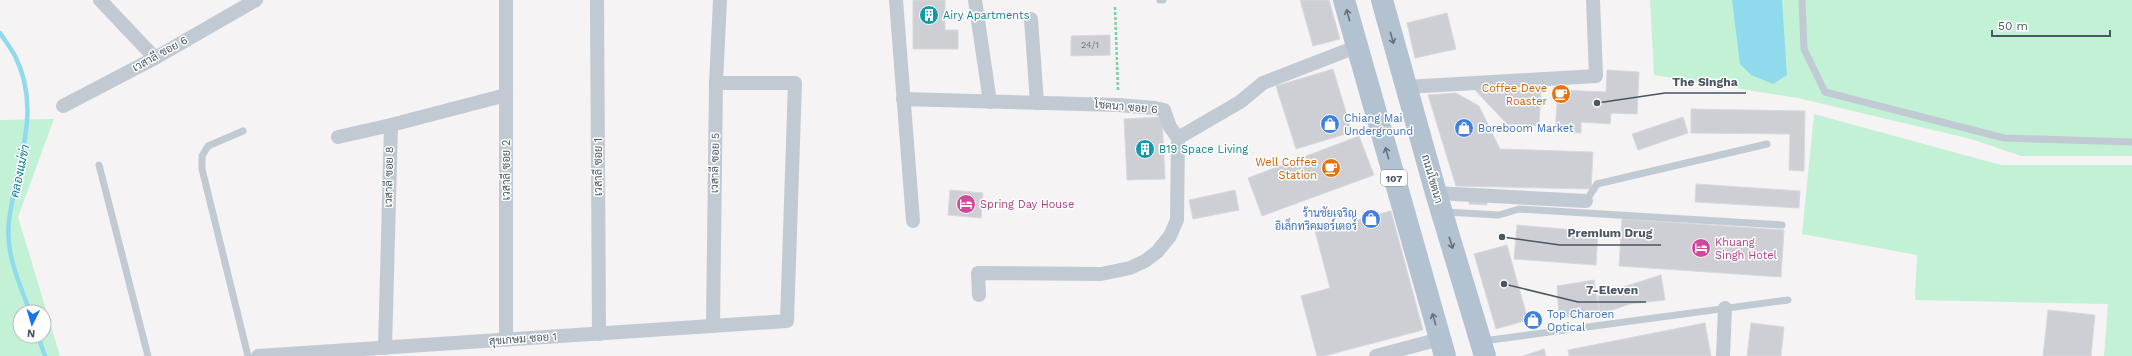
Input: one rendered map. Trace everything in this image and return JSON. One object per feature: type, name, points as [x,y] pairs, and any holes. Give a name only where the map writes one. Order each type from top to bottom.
[{"type":"main road","name":"107","points":[[1344,0],[1356,47],[1443,348]]},
{"type":"main road","name":"ถนนโชตนา","points":[[1382,0],[1438,202],[1483,348]]},
{"type":"street","points":[[100,0],[155,58]]},
{"type":"street","name":"เวสาลี ซอย 6","points":[[63,106],[155,58],[256,0]]},
{"type":"street","name":"เวสาลี ซอย 2","points":[[506,0],[506,340]]},
{"type":"street","name":"เวสาลี ซอย 1","points":[[597,0],[599,334]]},
{"type":"street","name":"เวสาลี ซอย 5","points":[[713,326],[716,83],[720,0]]},
{"type":"street","points":[[896,0],[913,221]]},
{"type":"street","points":[[975,0],[990,102]]},
{"type":"street","points":[[1406,87],[1596,76],[1593,0]]},
{"type":"street","points":[[1031,19],[1037,103]]},
{"type":"street","points":[[978,295],[978,273],[1101,274],[1130,268],[1146,261],[1157,252],[1170,236],[1177,220],[1178,138],[1240,102],[1263,83],[1356,47]]},
{"type":"street","name":"สุขเกษม ซอย 1","points":[[258,356],[341,353],[385,348],[788,321],[795,83],[716,83]]},
{"type":"street","points":[[338,137],[391,125],[506,95]]},
{"type":"street","name":"โชตนา ซอย 6","points":[[903,100],[1118,105],[1155,108],[1164,110],[1170,127],[1178,138]]},
{"type":"street","name":"เวสาลี ซอย 8","points":[[385,348],[391,125]]},
{"type":"street","points":[[1438,202],[1586,202]]},
{"type":"street","points":[[1723,356],[1725,308]]},
{"type":"street","points":[[1376,356],[1443,348]]},
{"type":"lane","points":[[1802,0],[1804,49],[1825,92],[2004,138],[2132,142]]},
{"type":"lane","points":[[244,131],[208,146],[202,156],[202,168],[248,356]]},
{"type":"lane","points":[[1586,202],[1597,184],[1767,144]]},
{"type":"lane","points":[[99,165],[148,356]]},
{"type":"lane","points":[[1438,202],[1500,215],[1519,209],[1782,225]]},
{"type":"lane","points":[[1483,348],[1725,308],[1788,300]]},
{"type":"path","points":[[1115,7],[1118,105]]},
{"type":"green space","points":[[1650,0],[2132,0],[2132,156],[2021,156],[1971,139],[1798,98],[1654,75]]},
{"type":"green space","points":[[1814,114],[2001,165],[2132,165],[2132,356],[2104,356],[2108,304],[1915,300],[1917,255],[1802,234]]},
{"type":"green space","points":[[54,119],[18,217],[44,304],[12,304],[12,344],[52,344],[52,330],[60,356],[0,356],[0,120]]},
{"type":"water","points":[[1732,0],[1782,0],[1787,75],[1773,84],[1751,75],[1740,64]]},
{"type":"building","name":"Airy Apartments","points":[[913,0],[945,0],[945,30],[958,30],[958,49],[913,49]]},
{"type":"building","points":[[1300,0],[1329,0],[1340,39],[1313,46]]},
{"type":"building","points":[[1447,13],[1456,49],[1415,58],[1407,23]]},
{"type":"building","points":[[1110,35],[1110,55],[1071,56],[1071,36]]},
{"type":"building","points":[[1333,69],[1352,132],[1296,149],[1276,86]]},
{"type":"building","points":[[1607,70],[1639,72],[1637,114],[1611,113],[1610,124],[1581,122],[1581,133],[1555,132],[1558,90],[1606,92]]},
{"type":"building","points":[[1474,89],[1541,91],[1539,126],[1507,124]]},
{"type":"building","name":"Boreboom Market","points":[[1456,93],[1479,106],[1500,149],[1593,152],[1591,189],[1456,186],[1428,95]]},
{"type":"building","points":[[1691,109],[1805,111],[1804,171],[1789,170],[1790,134],[1691,133]]},
{"type":"building","name":"B19 Space Living","points":[[1162,117],[1165,179],[1127,180],[1124,119]]},
{"type":"building","points":[[1683,117],[1688,133],[1638,150],[1632,134]]},
{"type":"building","points":[[1359,136],[1374,175],[1262,216],[1248,178]]},
{"type":"building","points":[[1696,184],[1800,191],[1799,208],[1695,202]]},
{"type":"building","name":"Spring Day House","points":[[950,190],[983,193],[981,218],[948,215]]},
{"type":"building","points":[[1235,190],[1239,210],[1193,219],[1189,200]]},
{"type":"building","points":[[1469,197],[1487,198],[1487,205],[1469,204]]},
{"type":"building","points":[[1391,211],[1423,330],[1324,356],[1317,356],[1301,296],[1330,288],[1315,231]]},
{"type":"building","name":"Khuang Singh Hotel","points":[[1622,219],[1784,230],[1781,277],[1619,266]]},
{"type":"building","points":[[1517,225],[1598,232],[1596,265],[1514,259]]},
{"type":"building","points":[[1507,245],[1528,320],[1496,329],[1474,254]]},
{"type":"building","points":[[1661,275],[1665,300],[1630,304],[1600,314],[1598,295]]},
{"type":"building","points":[[1594,280],[1600,314],[1559,318],[1557,286]]},
{"type":"building","points":[[2048,310],[2095,315],[2091,356],[2043,356]]},
{"type":"building","points":[[1705,323],[1711,356],[1569,356],[1568,350]]},
{"type":"building","points":[[1751,323],[1784,327],[1781,356],[1747,356]]},
{"type":"building","points":[[1544,349],[1546,356],[1523,356]]},
{"type":"waterway","name":"คลองแม่ข่า","points":[[0,33],[15,56],[23,77],[27,97],[25,138],[12,200],[8,233],[11,256],[17,278],[27,304]]},
{"type":"waterway","name":"คลองแม่ข่า","points":[[41,344],[45,356]]},
{"type":"place","name":"Airy Apartments","points":[[929,15]]},
{"type":"place","name":"Coffee Deve Roaster","points":[[1561,94]]},
{"type":"place","name":"The Singha","points":[[1597,103]]},
{"type":"place","name":"Chiang Mai Underground","points":[[1330,124]]},
{"type":"place","name":"Boreboom Market","points":[[1464,128]]},
{"type":"place","name":"B19 Space Living","points":[[1145,149]]},
{"type":"place","name":"Well Coffee Station","points":[[1331,168]]},
{"type":"place","name":"Spring Day House","points":[[966,204]]},
{"type":"place","name":"ร้านชัยเจริญ อิเล็กทริคมอร์เตอร์","points":[[1371,219]]},
{"type":"place","name":"Premium Drug","points":[[1502,237]]},
{"type":"place","name":"Khuang Singh Hotel","points":[[1701,248]]},
{"type":"place","name":"7-Eleven","points":[[1504,284]]},
{"type":"place","name":"Top Charoen Optical","points":[[1533,320]]}]
